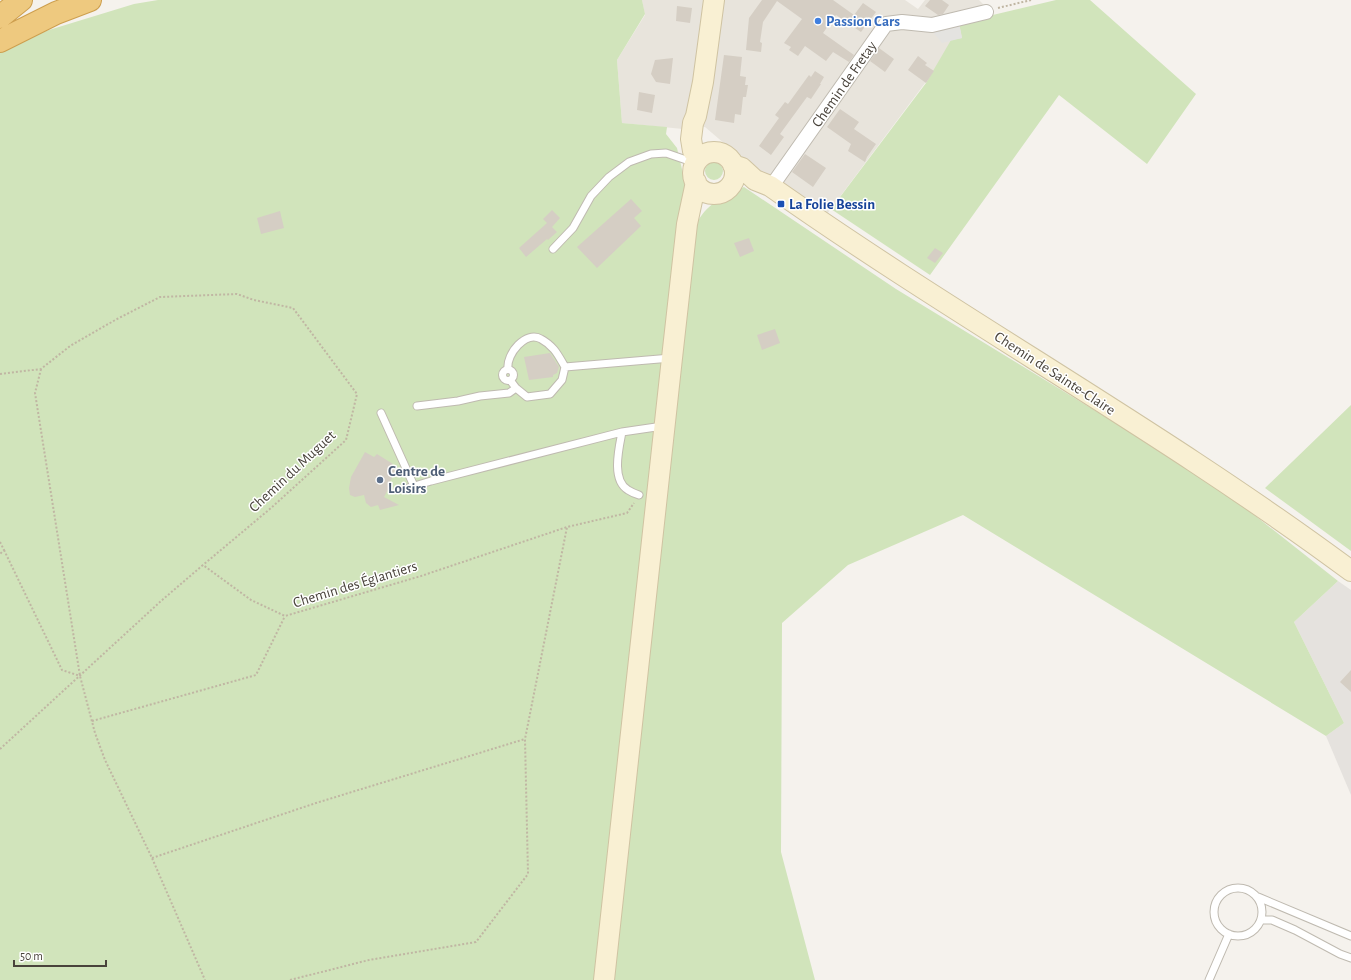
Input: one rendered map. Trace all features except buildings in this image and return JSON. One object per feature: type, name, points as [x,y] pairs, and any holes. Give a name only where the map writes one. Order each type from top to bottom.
[{"type":"highway","points":[[0,17],[21,0]]},
{"type":"highway","points":[[0,41],[50,16],[90,0]]},
{"type":"main road","points":[[714,0],[703,82],[696,116],[693,123],[691,139],[693,151],[700,164],[704,191],[722,190],[763,183]]},
{"type":"main road","points":[[687,224],[706,200],[722,190],[734,176],[733,165],[726,156],[721,153],[700,164]]},
{"type":"main road","points":[[604,980],[687,224],[700,164]]},
{"type":"main road","name":"Chemin de Sainte-Claire","points":[[733,165],[742,168],[873,257],[1192,461],[1316,545],[1351,571]]},
{"type":"street","name":"Chemin de Fretay","points":[[763,183],[776,180],[886,24],[902,22],[932,25],[986,12]]},
{"type":"lane","points":[[553,249],[572,228],[590,196],[609,176],[629,162],[651,154],[666,153],[700,164]]},
{"type":"lane","points":[[531,337],[540,338],[556,350],[565,367],[562,380],[550,394],[527,397],[516,388],[510,380],[506,380],[503,375],[503,372],[508,369],[507,366],[510,357],[517,345],[531,337]]},
{"type":"lane","points":[[565,367],[672,358]]},
{"type":"lane","points":[[417,406],[458,401],[509,392],[516,388]]},
{"type":"lane","points":[[382,413],[411,487],[622,432],[665,426]]},
{"type":"lane","points":[[622,432],[618,457],[618,474],[622,484],[627,490],[639,495]]},
{"type":"lane","points":[[1258,897],[1262,912],[1261,920],[1257,927],[1251,932],[1236,936],[1229,934],[1219,927],[1214,916],[1214,908],[1219,896],[1229,889],[1236,887],[1245,888],[1258,897],[1351,936]]},
{"type":"lane","points":[[1261,920],[1272,920],[1351,958]]},
{"type":"lane","points":[[1208,980],[1229,934]]},
{"type":"path","points":[[986,12],[1000,7],[1032,0]]},
{"type":"path","name":"Chemin du Muguet","points":[[41,369],[70,346],[117,318],[160,297],[238,294],[254,300],[293,308],[357,394],[346,440],[271,508],[203,565]]},
{"type":"path","points":[[0,374],[41,369],[35,394],[80,676],[92,721],[105,760],[152,858],[205,980]]},
{"type":"path","name":"Chemin des Églantiers","points":[[203,565],[251,600],[285,616],[421,576],[567,527],[627,512],[639,495]]},
{"type":"path","points":[[290,980],[370,960],[476,942],[528,874],[525,739],[567,527]]},
{"type":"path","points":[[0,542],[62,670],[80,676]]},
{"type":"path","points":[[0,554],[4,550]]},
{"type":"path","points":[[0,749],[203,565]]},
{"type":"path","points":[[92,721],[256,675],[285,616]]},
{"type":"path","points":[[152,858],[316,803],[525,739]]},
{"type":"shaded area","name":"La Folie Bessin","points":[[642,0],[905,0],[918,9],[925,0],[979,0],[985,6],[962,38],[934,71],[821,222],[742,168],[739,156],[705,127],[683,129],[622,123],[617,60],[645,15]]},
{"type":"shaded area","points":[[959,23],[962,38],[942,43],[932,31]]},
{"type":"shaded area","points":[[1338,581],[1351,590],[1351,795],[1326,736],[1344,723],[1294,622]]},
{"type":"green space","points":[[158,0],[642,0],[645,14],[617,60],[622,123],[667,127],[666,134],[677,148],[685,182],[681,222],[695,226],[710,206],[744,187],[896,289],[1215,484],[1338,581],[1294,622],[1344,723],[1326,736],[963,515],[848,565],[782,623],[781,852],[815,980],[0,980],[0,52],[13,41],[134,4]]},
{"type":"green space","points":[[1056,0],[1090,0],[1196,94],[1147,164],[1059,95],[930,275],[831,209],[926,83],[951,40],[962,38],[959,23]]},
{"type":"green space","points":[[714,162],[720,165],[723,171],[720,177],[714,180],[708,177],[705,171],[708,165]]},
{"type":"green space","points":[[1351,405],[1351,551],[1265,488]]},
{"type":"place","name":"Passion Cars","points":[[818,21]]},
{"type":"place","name":"La Folie Bessin","points":[[781,204]]},
{"type":"place","name":"Centre de Loisirs","points":[[380,480]]}]
